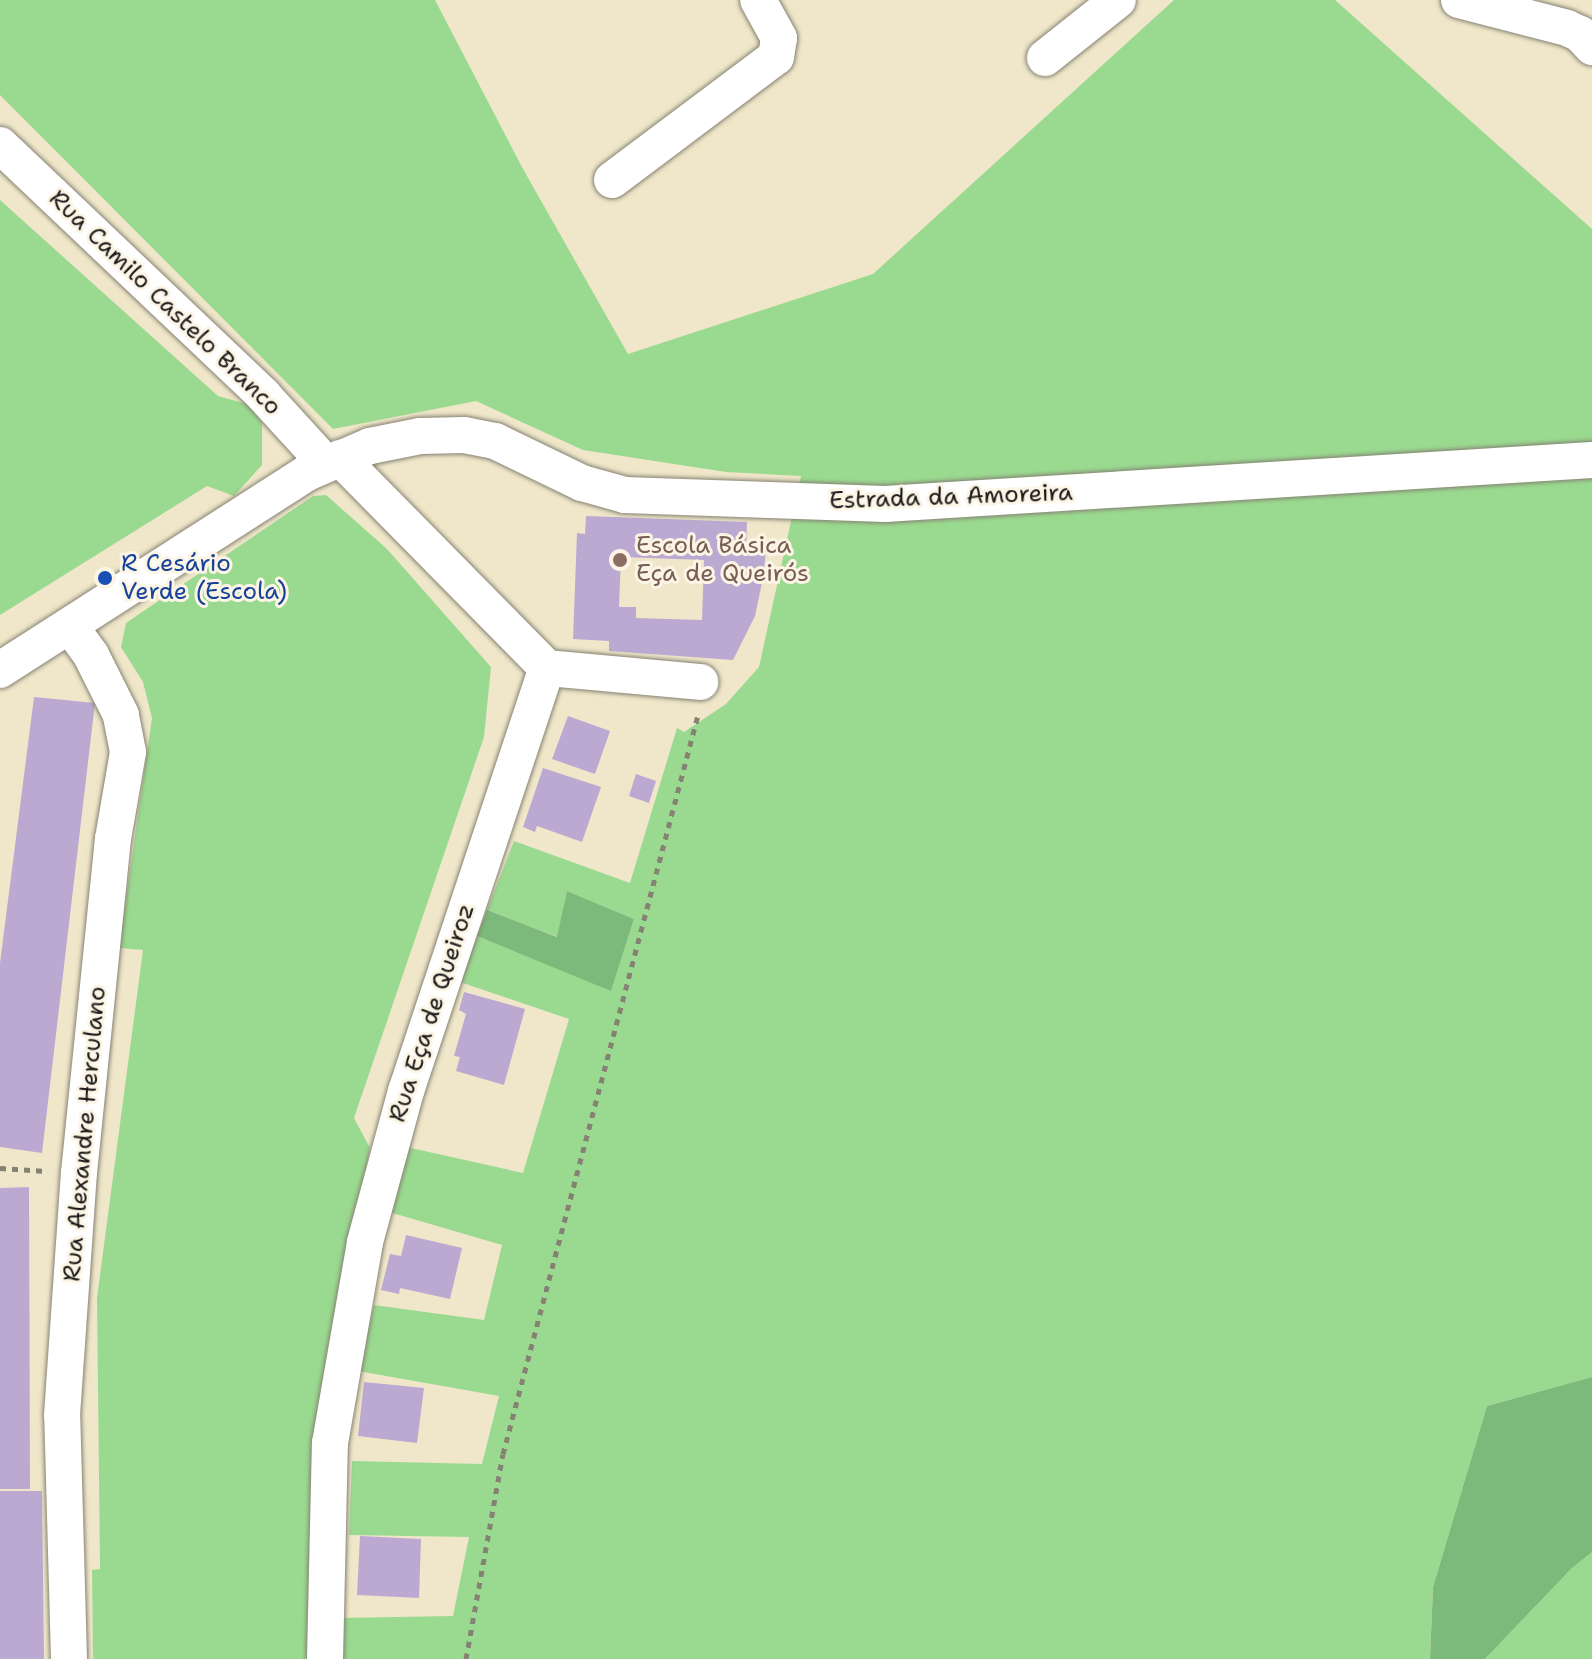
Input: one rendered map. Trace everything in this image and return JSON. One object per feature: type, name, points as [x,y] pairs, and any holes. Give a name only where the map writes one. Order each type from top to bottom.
[{"type":"street","points":[[612,180],[776,57],[779,38],[758,0]]},
{"type":"street","points":[[1045,58],[1118,0]]},
{"type":"street","points":[[1459,0],[1588,38]]},
{"type":"street","name":"Rua Camilo Castelo Branco","points":[[0,145],[333,461]]},
{"type":"street","name":"Estrada da Amoreira","points":[[0,670],[333,461],[393,440],[464,435],[495,441],[582,483],[625,495],[885,504],[1592,460]]},
{"type":"street","points":[[333,461],[547,668],[700,682]]},
{"type":"street","name":"Rua Alexandre Herculano","points":[[69,1659],[62,1415],[79,1173],[113,839],[128,752],[121,715],[91,655],[70,626]]},
{"type":"street","name":"Rua Eça de Queiroz","points":[[325,1659],[330,1443],[365,1242],[406,1091],[547,668]]},
{"type":"path","points":[[466,1659],[503,1454],[698,723],[700,682]]},
{"type":"path","points":[[0,1168],[79,1173]]},
{"type":"green space","points":[[0,0],[435,0],[523,169],[628,354],[873,274],[1174,0],[1335,0],[1592,229],[1592,1377],[1487,1406],[1433,1587],[1430,1659],[338,1659],[338,1618],[453,1616],[469,1537],[349,1535],[352,1461],[482,1464],[499,1396],[358,1371],[374,1305],[484,1320],[502,1245],[389,1212],[402,1146],[523,1173],[569,1019],[460,982],[477,936],[611,990],[634,919],[567,891],[558,937],[487,910],[514,841],[630,883],[677,728],[684,732],[726,704],[759,667],[801,476],[726,472],[583,450],[476,401],[333,429],[0,95]]},
{"type":"green space","points":[[0,200],[218,396],[247,404],[262,422],[262,465],[234,496],[207,486],[0,615]]},
{"type":"green space","points":[[326,495],[387,549],[491,667],[484,737],[354,1118],[370,1148],[313,1453],[308,1659],[93,1659],[92,1570],[100,1569],[97,1298],[143,950],[119,948],[152,718],[143,682],[121,647],[126,623],[313,496]]},
{"type":"green space","points":[[567,891],[634,919],[611,991],[477,936],[487,910],[557,937]]},
{"type":"green space","points":[[1592,1377],[1592,1552],[1571,1569],[1485,1659],[1430,1659],[1433,1587],[1487,1406]]},
{"type":"green space","points":[[1592,1552],[1592,1659],[1485,1659],[1571,1569]]},
{"type":"building","points":[[586,516],[747,522],[746,548],[766,548],[764,573],[755,616],[733,660],[609,651],[609,641],[573,639],[577,533],[585,534]],"holes":[[[621,557],[704,560],[702,620],[636,618],[636,607],[619,607]]]},
{"type":"building","points":[[34,697],[95,703],[42,1153],[0,1147],[0,963]]},
{"type":"building","points":[[568,716],[610,731],[595,774],[552,759]]},
{"type":"building","points":[[543,768],[601,787],[582,842],[537,826],[535,832],[523,827]]},
{"type":"building","points":[[636,774],[656,781],[649,803],[629,796]]},
{"type":"building","points":[[464,992],[525,1009],[504,1085],[456,1071],[460,1057],[454,1056],[466,1014],[459,1010]]},
{"type":"building","points":[[29,1187],[30,1489],[0,1489],[0,1188]]},
{"type":"building","points":[[406,1235],[462,1248],[450,1299],[400,1288],[399,1294],[381,1290],[390,1254],[401,1256]]},
{"type":"building","points":[[364,1382],[424,1388],[417,1443],[358,1436]]},
{"type":"building","points":[[0,1491],[42,1491],[44,1659],[0,1659]]},
{"type":"building","points":[[360,1536],[421,1539],[419,1598],[357,1595]]},
{"type":"place","name":"Escola Básica Eça de Queirós","points":[[620,560]]},
{"type":"place","name":"R Cesário Verde (Escola)","points":[[105,578]]}]
